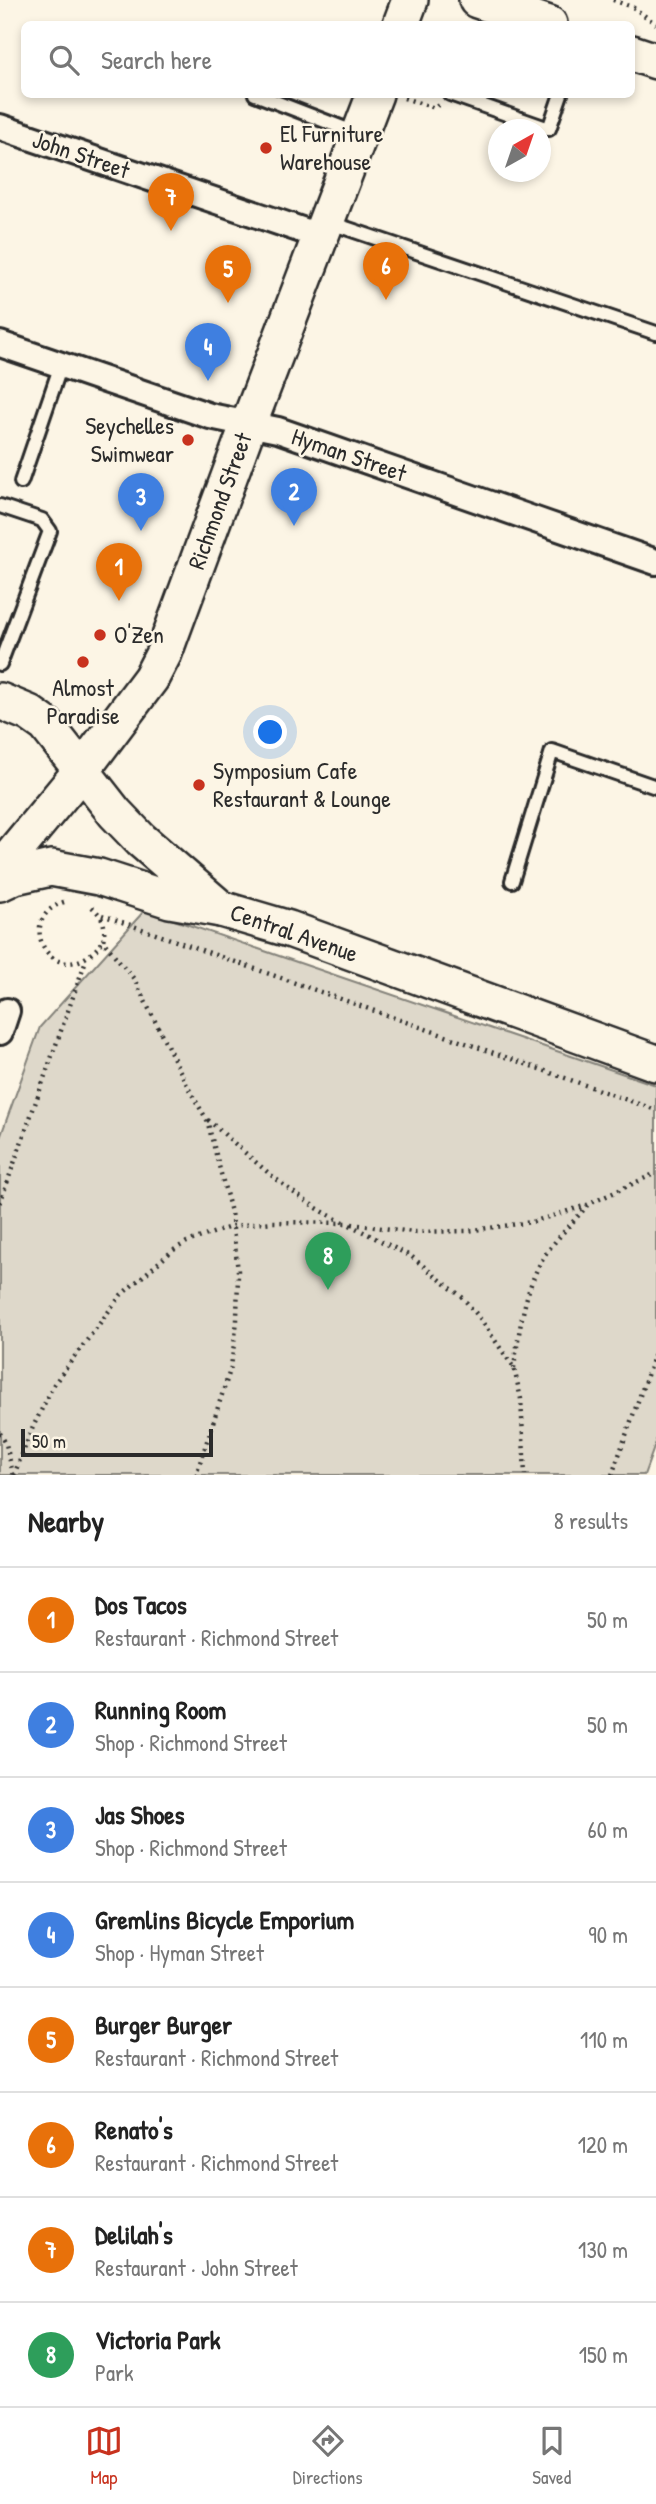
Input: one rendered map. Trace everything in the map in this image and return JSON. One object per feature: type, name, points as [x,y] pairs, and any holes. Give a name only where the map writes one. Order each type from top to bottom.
[{"type":"street","points":[[402,21],[410,0]]},
{"type":"street","points":[[477,0],[540,21]]},
{"type":"street","points":[[635,54],[656,61]]},
{"type":"street","name":"Richmond Street","points":[[0,869],[82,770],[151,678],[164,653],[374,98]]},
{"type":"street","name":"John Street","points":[[0,127],[325,230]]},
{"type":"street","name":"Hyman Street","points":[[0,344],[210,416],[278,430],[656,562]]},
{"type":"street","name":"Central Avenue","points":[[0,701],[29,713],[46,725],[115,813],[141,840],[221,909],[289,929],[656,1063]]},
{"type":"street","points":[[0,883],[15,876],[51,868],[99,877],[170,900],[221,909]]},
{"type":"lane","points":[[265,98],[360,135]]},
{"type":"lane","points":[[446,98],[549,129],[560,98]]},
{"type":"lane","points":[[325,230],[656,333]]},
{"type":"lane","points":[[21,482],[61,365]]},
{"type":"lane","points":[[0,506],[42,520],[50,531],[0,664]]},
{"type":"lane","points":[[512,881],[552,751],[656,787]]},
{"type":"path","points":[[613,0],[634,8],[656,24]]},
{"type":"path","points":[[406,98],[435,108],[446,98]]},
{"type":"path","points":[[69,901],[60,903],[46,914],[38,933],[41,944],[46,953],[56,960],[73,963],[87,959]]},
{"type":"path","points":[[87,903],[101,915],[656,1110]]},
{"type":"path","points":[[0,1203],[87,959],[103,941],[106,926],[101,915]]},
{"type":"path","points":[[103,941],[134,979],[207,1120],[233,1226],[238,1271],[237,1321],[231,1367],[196,1475]]},
{"type":"path","points":[[207,1120],[287,1189],[312,1206],[412,1257],[461,1297],[479,1317],[514,1368]]},
{"type":"path","points":[[13,1475],[54,1384],[121,1295],[172,1251],[203,1234],[233,1226],[273,1222],[346,1223],[413,1232],[467,1231],[532,1222],[587,1205],[656,1173]]},
{"type":"path","points":[[525,1475],[521,1399],[514,1368],[520,1322],[546,1254],[587,1205]]},
{"type":"path","points":[[612,1475],[656,1350]]},
{"type":"path","points":[[0,1433],[6,1444],[13,1475]]},
{"type":"shaded area","points":[[145,910],[656,1085],[656,1442],[644,1475],[0,1475],[0,1138],[40,1027]]},
{"type":"place","name":"El Furniture Warehouse","points":[[266,148]]},
{"type":"place","name":"Delilah's","points":[[171,231]]},
{"type":"place","name":"Renato's","points":[[386,300]]},
{"type":"place","name":"Burger Burger","points":[[228,303]]},
{"type":"place","name":"Gremlins Bicycle Emporium","points":[[208,381]]},
{"type":"place","name":"Seychelles Swimwear","points":[[188,440]]},
{"type":"place","name":"Running Room","points":[[294,526]]},
{"type":"place","name":"Jas Shoes","points":[[141,531]]},
{"type":"place","name":"Dos Tacos","points":[[119,601]]},
{"type":"place","name":"O'Zen","points":[[100,635]]},
{"type":"place","name":"Almost Paradise","points":[[83,662]]},
{"type":"place","name":"Symposium Cafe Restaurant & Lounge","points":[[199,785]]},
{"type":"place","name":"Victoria Park","points":[[328,1290]]}]
